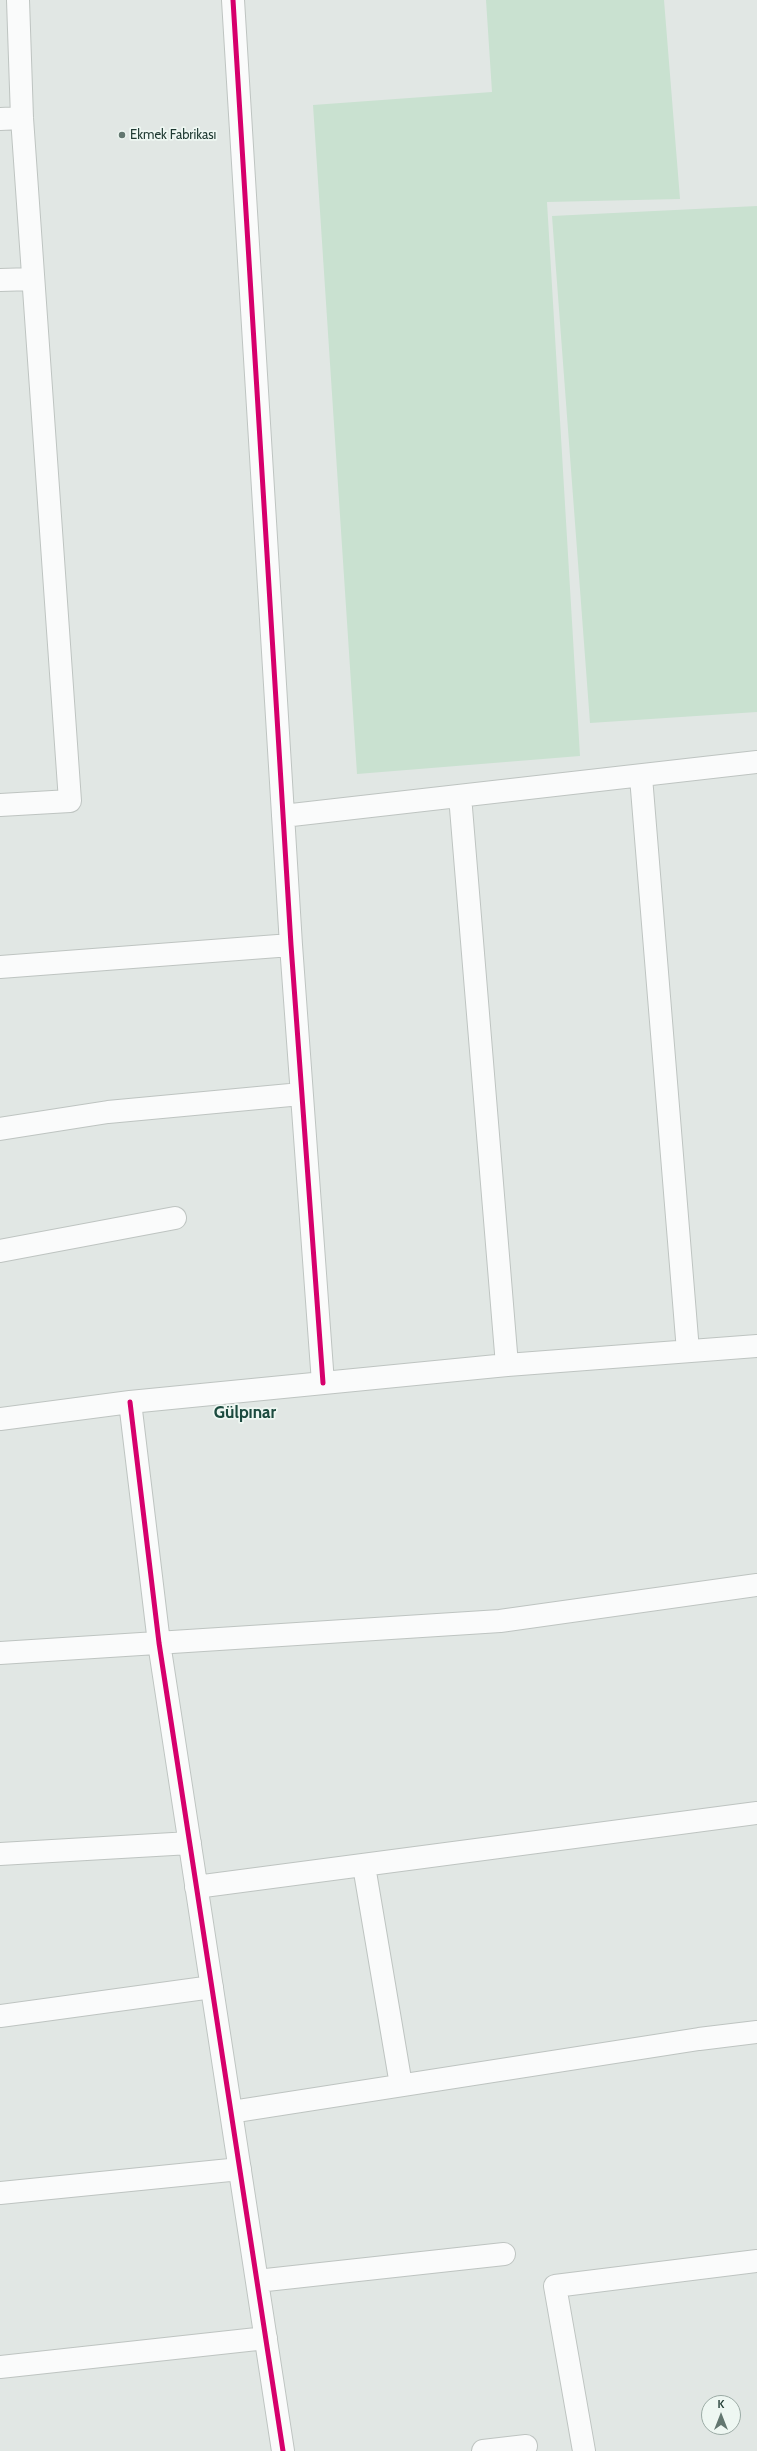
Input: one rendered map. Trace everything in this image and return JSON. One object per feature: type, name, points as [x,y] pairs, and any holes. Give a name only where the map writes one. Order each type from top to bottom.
[{"type":"street","points":[[0,805],[70,801],[22,118],[18,0]]},
{"type":"street","points":[[233,0],[290,945],[323,1383]]},
{"type":"street","points":[[0,119],[22,118]]},
{"type":"street","points":[[0,280],[33,279]]},
{"type":"street","points":[[283,816],[641,777],[757,762]]},
{"type":"street","points":[[641,777],[688,1351]]},
{"type":"street","points":[[460,796],[507,1365]]},
{"type":"street","points":[[0,967],[290,945]]},
{"type":"street","points":[[0,1129],[108,1112],[301,1094]]},
{"type":"street","points":[[0,1251],[175,1218]]},
{"type":"street","points":[[0,1419],[130,1402],[507,1365],[757,1346]]},
{"type":"street","points":[[130,1402],[159,1643],[283,2451]]},
{"type":"street","points":[[0,1653],[500,1621],[757,1585]]},
{"type":"street","points":[[196,1886],[364,1866],[757,1813]]},
{"type":"street","points":[[0,1854],[190,1843]]},
{"type":"street","points":[[364,1866],[401,2086]]},
{"type":"street","points":[[0,2016],[212,1987]]},
{"type":"street","points":[[231,2112],[699,2039],[757,2032]]},
{"type":"street","points":[[0,2193],[240,2169]]},
{"type":"street","points":[[257,2281],[504,2254]]},
{"type":"street","points":[[584,2451],[555,2286],[757,2261]]},
{"type":"street","points":[[0,2367],[266,2338]]},
{"type":"street","points":[[483,2451],[526,2446]]},
{"type":"green space","points":[[486,0],[664,0],[680,199],[547,202],[580,756],[357,774],[313,105],[492,92]]},
{"type":"green space","points":[[757,206],[757,712],[590,723],[552,216]]},
{"type":"cycle path","points":[[233,0],[291,945],[323,1383]]},
{"type":"cycle path","points":[[130,1402],[159,1643],[283,2451]]},
{"type":"place","name":"Ekmek Fabrikası","points":[[122,135]]},
{"type":"district","name":"Gülpınar","points":[[245,1413]]}]
